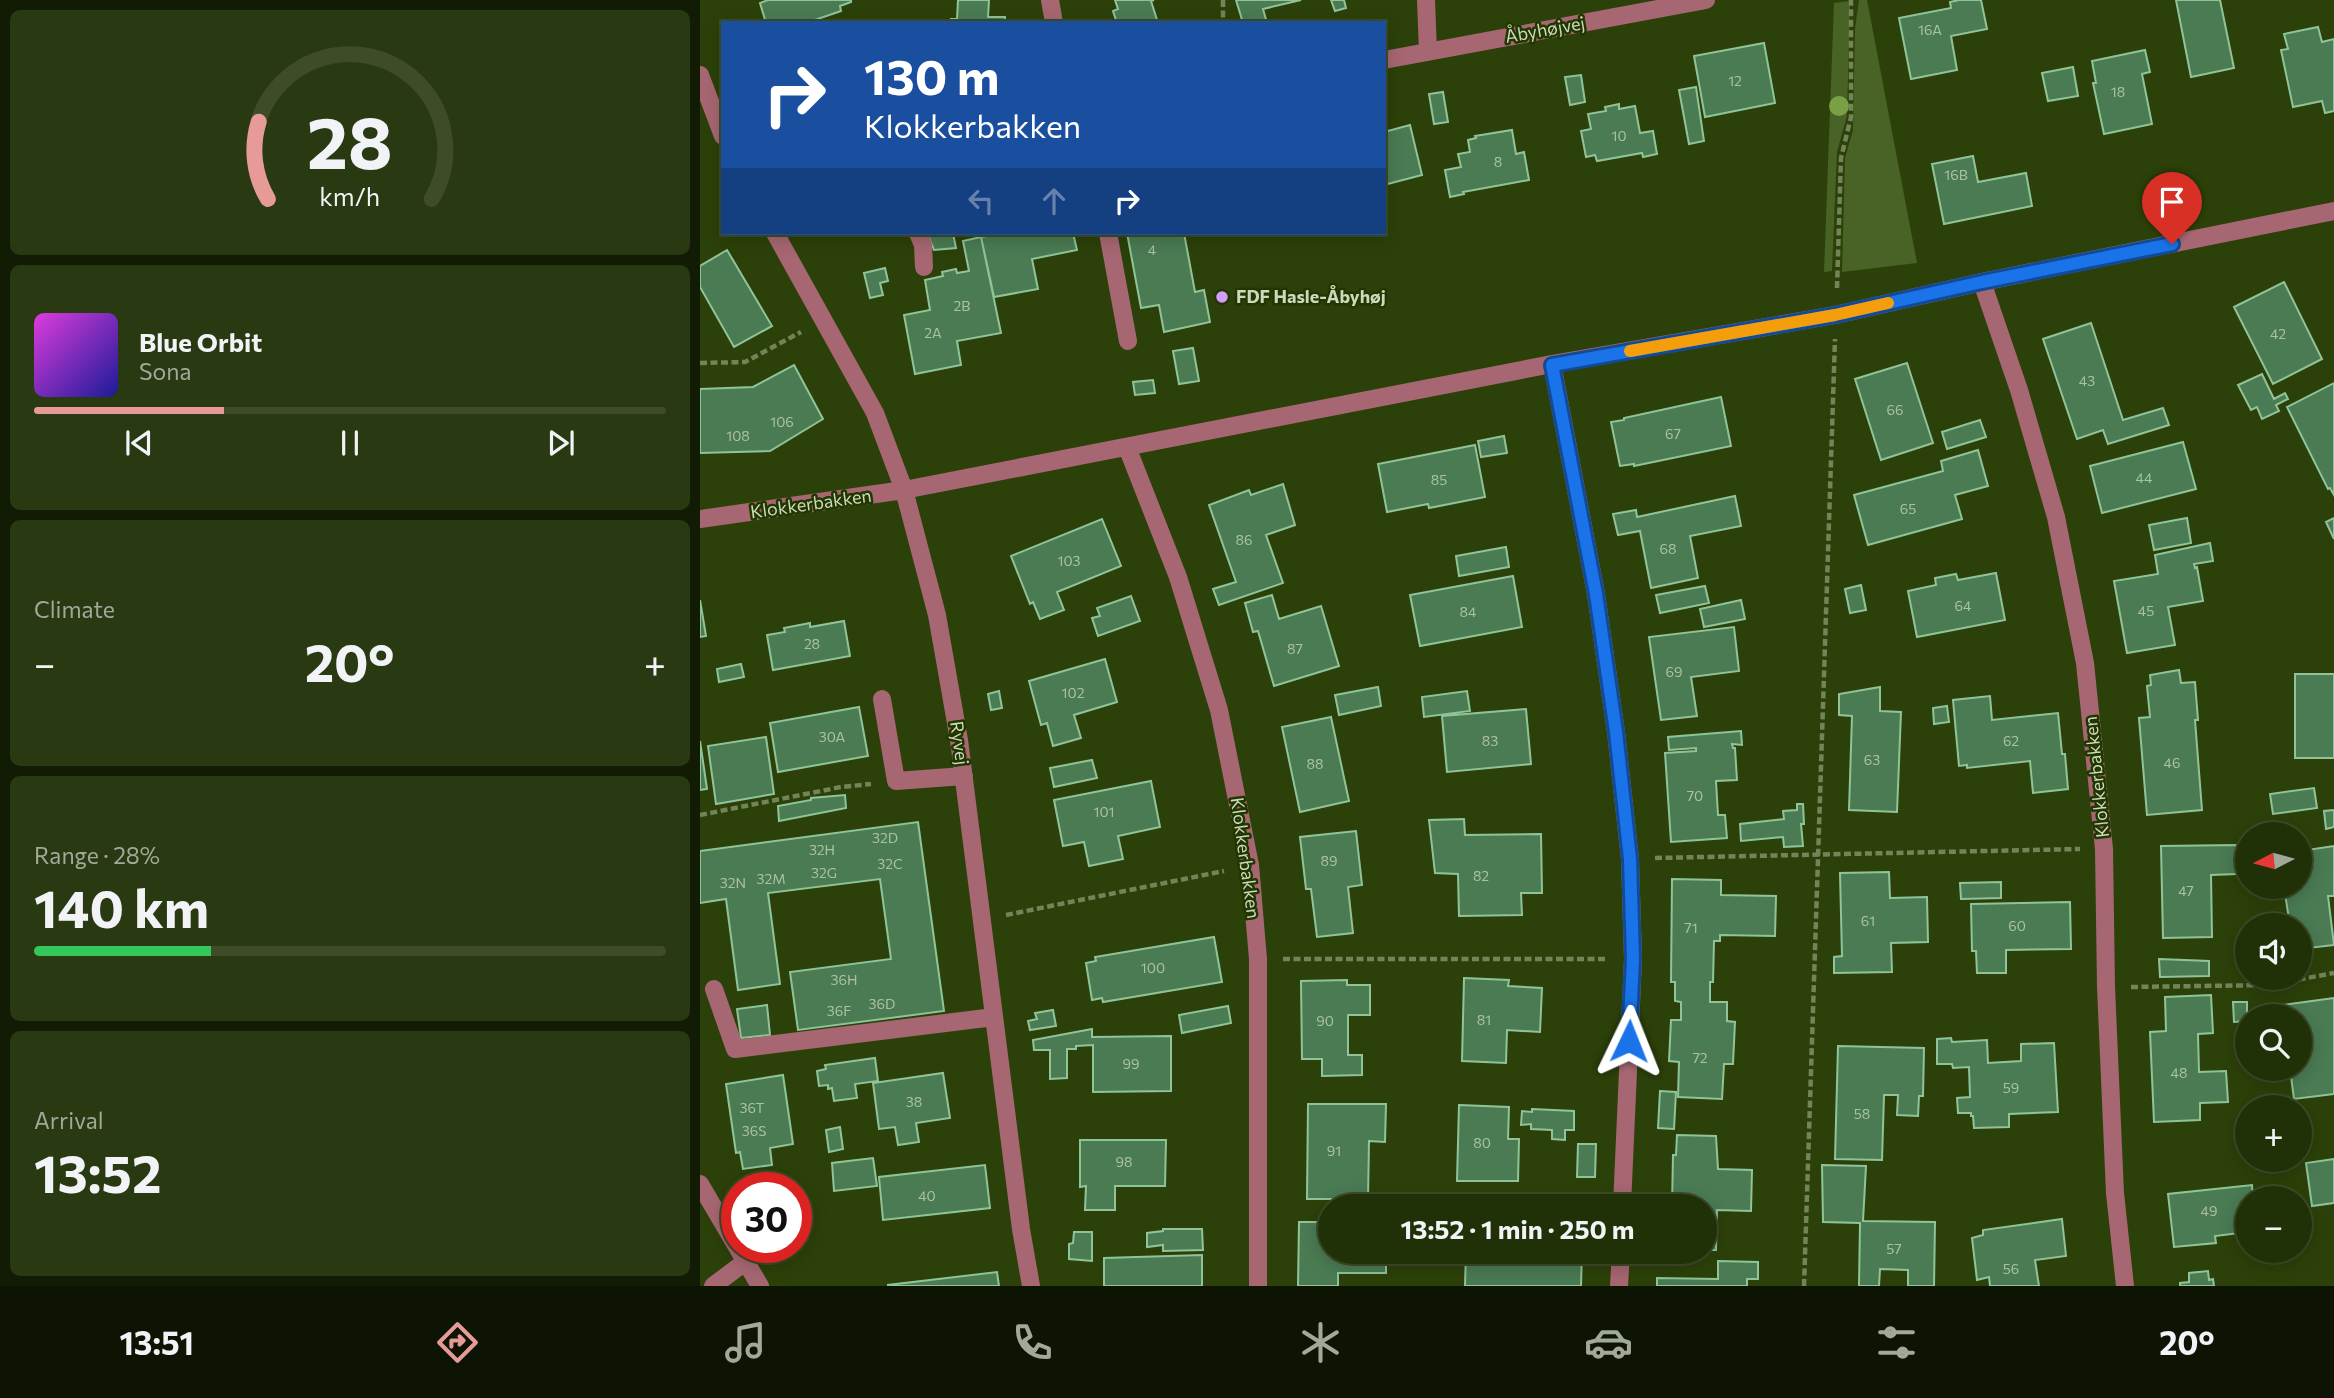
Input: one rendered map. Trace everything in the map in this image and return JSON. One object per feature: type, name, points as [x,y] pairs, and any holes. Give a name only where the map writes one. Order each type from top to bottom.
[{"type":"street","points":[[1050,0],[1054,21]]},
{"type":"street","points":[[1426,0],[1428,52]]},
{"type":"street","name":"Åbyhøjvej","points":[[1386,60],[1706,0]]},
{"type":"street","points":[[700,75],[721,131]]},
{"type":"street","name":"Klokkerbakken","points":[[700,519],[904,490],[1552,365],[1835,315],[1982,282],[2334,211]]},
{"type":"street","name":"Ryvej","points":[[776,235],[874,413],[904,490],[937,615],[964,776],[1021,1229],[1031,1286]]},
{"type":"street","points":[[919,235],[923,245],[924,267]]},
{"type":"street","points":[[1108,235],[1129,341]]},
{"type":"street","name":"Klokkerbakken","points":[[1982,282],[2020,390],[2056,517],[2085,663],[2104,849],[2106,987],[2115,1193],[2125,1286]]},
{"type":"street","points":[[1552,365],[1596,594],[1616,732],[1630,859],[1633,959],[1623,1194]]},
{"type":"street","name":"Klokkerbakken","points":[[1127,447],[1178,577],[1219,710],[1250,865],[1258,959],[1258,1286]]},
{"type":"street","points":[[882,699],[896,780],[964,776]]},
{"type":"street","points":[[714,989],[735,1049],[994,1017]]},
{"type":"street","points":[[700,1184],[721,1220]]},
{"type":"street","points":[[713,1286],[744,1263]]},
{"type":"street","points":[[746,1263],[760,1286]]},
{"type":"street","points":[[1619,1286],[1620,1264]]},
{"type":"street","points":[[700,1279],[704,1286]]},
{"type":"path","points":[[1223,0],[1223,21]]},
{"type":"path","points":[[1804,1286],[1835,315],[1841,158],[1851,117],[1852,0]]},
{"type":"path","points":[[700,363],[745,362],[823,320]]},
{"type":"path","points":[[700,814],[841,787],[896,780]]},
{"type":"path","points":[[1630,859],[2104,849]]},
{"type":"path","points":[[982,920],[1250,865]]},
{"type":"path","points":[[1258,959],[1633,959]]},
{"type":"path","points":[[2106,987],[2269,985],[2334,973]]},
{"type":"green space","points":[[1859,0],[1867,0],[1917,263],[1842,272],[1845,158],[1853,130],[1855,29]]},
{"type":"green space","points":[[1850,1],[1847,116],[1837,152],[1832,271],[1824,272],[1834,3]]},
{"type":"building","points":[[768,0],[851,0],[840,6],[841,11],[812,21],[765,21],[760,3]]},
{"type":"building","points":[[958,0],[989,0],[988,17],[1005,17],[1005,21],[951,21],[957,19]]},
{"type":"building","points":[[1115,0],[1154,0],[1151,1],[1157,21],[1116,21],[1113,11],[1118,9]]},
{"type":"building","points":[[1236,0],[1301,0],[1263,9],[1266,21],[1242,21]]},
{"type":"building","points":[[1331,0],[1344,0],[1346,8],[1335,11]]},
{"type":"building","points":[[1981,0],[1987,29],[1951,36],[1957,70],[1911,79],[1899,18],[1951,8],[1950,2]]},
{"type":"building","points":[[2176,0],[2220,0],[2234,68],[2191,77]]},
{"type":"building","points":[[2318,27],[2322,42],[2334,39],[2334,111],[2325,113],[2322,101],[2293,107],[2281,50],[2288,49],[2284,34]]},
{"type":"building","points":[[1764,43],[1775,103],[1705,117],[1694,56]]},
{"type":"building","points":[[2145,50],[2150,72],[2142,74],[2152,124],[2104,134],[2093,83],[2096,83],[2092,61]]},
{"type":"building","points":[[2073,67],[2078,96],[2048,101],[2042,73]]},
{"type":"building","points":[[1581,75],[1585,102],[1570,105],[1565,77]]},
{"type":"building","points":[[1696,87],[1704,141],[1689,144],[1679,90]]},
{"type":"building","points":[[1443,92],[1448,122],[1434,124],[1429,94]]},
{"type":"building","points":[[1619,104],[1619,109],[1635,106],[1640,133],[1653,131],[1657,154],[1643,157],[1642,153],[1597,161],[1595,155],[1586,157],[1581,131],[1591,129],[1588,114],[1606,111],[1605,107]]},
{"type":"building","points":[[1410,125],[1422,175],[1386,184],[1386,131]]},
{"type":"building","points":[[1512,130],[1516,154],[1524,152],[1529,180],[1463,192],[1464,194],[1450,197],[1445,170],[1461,167],[1458,154],[1470,152],[1468,140],[1476,138],[1475,136]]},
{"type":"building","points":[[1973,156],[1978,182],[2026,173],[2032,206],[1944,224],[1932,164]]},
{"type":"building","points":[[928,235],[953,235],[956,248],[934,250]]},
{"type":"building","points":[[1073,235],[1077,250],[1032,259],[1038,289],[994,297],[981,237]]},
{"type":"building","points":[[1127,235],[1184,235],[1195,292],[1204,290],[1210,322],[1164,332],[1159,305],[1141,308]]},
{"type":"building","points":[[981,237],[1001,333],[957,341],[961,365],[915,374],[904,315],[930,310],[925,280],[943,276],[942,272],[956,269],[957,273],[969,271],[963,241]]},
{"type":"building","points":[[727,250],[772,326],[734,347],[700,287],[700,266]]},
{"type":"building","points":[[885,268],[888,281],[880,283],[883,295],[870,298],[864,273]]},
{"type":"building","points":[[2284,282],[2322,359],[2273,384],[2234,307]]},
{"type":"building","points":[[2091,323],[2123,420],[2163,408],[2169,425],[2108,444],[2103,430],[2077,439],[2043,339]]},
{"type":"building","points":[[1193,348],[1199,381],[1179,384],[1173,351]]},
{"type":"building","points":[[1907,363],[1933,443],[1881,460],[1855,379]]},
{"type":"building","points":[[794,365],[823,419],[770,451],[700,453],[700,389],[753,387]]},
{"type":"building","points":[[2262,374],[2274,399],[2285,393],[2288,399],[2276,405],[2279,411],[2262,419],[2257,407],[2251,410],[2238,385]]},
{"type":"building","points":[[1153,380],[1155,393],[1135,395],[1133,382]]},
{"type":"building","points":[[2334,383],[2334,495],[2330,488],[2328,489],[2287,407]]},
{"type":"building","points":[[1721,397],[1731,446],[1634,466],[1620,466],[1611,422]]},
{"type":"building","points":[[1980,420],[1986,437],[1947,449],[1942,432]]},
{"type":"building","points":[[1504,436],[1507,453],[1481,457],[1478,441]]},
{"type":"building","points":[[2183,442],[2196,489],[2102,513],[2090,466]]},
{"type":"building","points":[[1475,445],[1485,497],[1429,508],[1428,504],[1387,512],[1378,464]]},
{"type":"building","points":[[1978,450],[1988,486],[1955,495],[1962,519],[1868,545],[1854,495],[1943,471],[1941,461]]},
{"type":"building","points":[[1283,484],[1295,525],[1266,535],[1283,583],[1219,605],[1213,589],[1236,582],[1209,505],[1249,490],[1251,495]]},
{"type":"building","points":[[1735,496],[1741,526],[1690,536],[1698,578],[1651,588],[1640,531],[1618,535],[1613,514],[1636,510],[1637,517]]},
{"type":"building","points":[[2187,518],[2191,543],[2154,550],[2149,525]]},
{"type":"building","points":[[2334,518],[2334,539],[2326,522]]},
{"type":"building","points":[[1102,519],[1121,566],[1057,592],[1064,610],[1040,619],[1033,602],[1030,604],[1011,556]]},
{"type":"building","points":[[2210,543],[2213,561],[2194,564],[2195,568],[2197,567],[2203,601],[2168,607],[2175,645],[2127,653],[2114,581],[2158,574],[2155,555]]},
{"type":"building","points":[[1506,547],[1509,567],[1459,576],[1456,556]]},
{"type":"building","points":[[1996,573],[2005,620],[1917,637],[1908,591],[1936,585],[1935,578],[1956,574],[1958,580]]},
{"type":"building","points":[[1513,576],[1522,627],[1420,646],[1410,595]]},
{"type":"building","points":[[1861,585],[1866,610],[1850,613],[1845,589]]},
{"type":"building","points":[[1705,586],[1709,603],[1660,613],[1656,595]]},
{"type":"building","points":[[1272,595],[1279,619],[1321,606],[1339,666],[1274,686],[1258,631],[1253,632],[1245,603]]},
{"type":"building","points":[[1131,596],[1140,621],[1098,636],[1092,618],[1100,616],[1097,608]]},
{"type":"building","points":[[700,600],[706,636],[700,637]]},
{"type":"building","points":[[1741,600],[1745,619],[1704,627],[1700,609]]},
{"type":"building","points":[[844,621],[850,656],[773,670],[767,635],[785,632],[784,628],[810,623],[810,627]]},
{"type":"building","points":[[1734,627],[1739,671],[1691,677],[1697,716],[1661,720],[1649,637]]},
{"type":"building","points":[[1105,659],[1117,702],[1074,715],[1081,738],[1053,746],[1047,723],[1041,725],[1029,681]]},
{"type":"building","points":[[741,664],[744,677],[719,682],[717,669]]},
{"type":"building","points":[[2179,670],[2181,683],[2195,682],[2202,810],[2147,815],[2139,718],[2150,717],[2147,686],[2151,685],[2150,675]]},
{"type":"building","points":[[2295,674],[2334,674],[2334,758],[2295,758]]},
{"type":"building","points":[[1378,687],[1381,706],[1339,715],[1335,695]]},
{"type":"building","points":[[1880,687],[1880,711],[1901,712],[1897,812],[1849,810],[1852,716],[1839,715],[1839,694]]},
{"type":"building","points":[[999,691],[1002,708],[991,710],[988,694]]},
{"type":"building","points":[[1467,691],[1470,711],[1424,717],[1422,697]]},
{"type":"building","points":[[1990,696],[1992,720],[2058,713],[2068,789],[2033,793],[2030,761],[1967,768],[1967,765],[1959,766],[1953,700]]},
{"type":"building","points":[[1947,706],[1949,722],[1934,724],[1933,708]]},
{"type":"building","points":[[859,707],[868,756],[778,772],[770,723]]},
{"type":"building","points":[[1526,709],[1531,764],[1447,772],[1442,716]]},
{"type":"building","points":[[1331,717],[1349,801],[1300,812],[1282,727]]},
{"type":"building","points":[[1741,731],[1742,745],[1732,744],[1735,748],[1737,780],[1716,781],[1718,815],[1725,815],[1727,838],[1671,842],[1665,753],[1696,751],[1696,748],[1669,750],[1668,737]]},
{"type":"building","points":[[766,737],[774,794],[716,804],[708,746]]},
{"type":"building","points":[[700,741],[707,789],[700,790]]},
{"type":"building","points":[[1092,760],[1097,778],[1054,787],[1050,768]]},
{"type":"building","points":[[1151,781],[1160,827],[1118,836],[1123,859],[1089,866],[1084,842],[1063,846],[1054,800]]},
{"type":"building","points":[[2314,788],[2317,808],[2273,814],[2270,794]]},
{"type":"building","points":[[845,795],[846,808],[779,821],[778,806],[811,798]]},
{"type":"building","points":[[1797,804],[1803,804],[1803,846],[1784,847],[1783,837],[1741,841],[1740,824],[1784,819],[1783,811],[1797,810]]},
{"type":"building","points":[[2334,810],[2334,827],[2326,829],[2324,811]]},
{"type":"building","points":[[1464,819],[1465,835],[1541,834],[1542,893],[1521,893],[1522,915],[1459,916],[1458,874],[1435,873],[1429,820]]},
{"type":"building","points":[[918,822],[944,1011],[798,1030],[790,972],[891,959],[880,879],[768,893],[780,984],[738,990],[726,899],[700,903],[700,851]]},
{"type":"building","points":[[1356,831],[1362,885],[1348,887],[1353,933],[1317,937],[1311,889],[1306,889],[1300,837]]},
{"type":"building","points":[[2235,845],[2235,874],[2211,875],[2212,937],[2163,938],[2161,846]]},
{"type":"building","points":[[2334,846],[2334,896],[2328,896],[2334,945],[2312,948],[2312,913],[2288,913],[2286,900],[2312,900],[2312,849]]},
{"type":"building","points":[[1889,872],[1890,898],[1927,897],[1928,942],[1891,943],[1892,972],[1834,973],[1834,957],[1842,956],[1840,873]]},
{"type":"building","points":[[1672,879],[1721,880],[1721,895],[1776,896],[1775,936],[1720,935],[1720,941],[1714,941],[1710,1002],[1727,1002],[1727,1021],[1735,1022],[1733,1064],[1724,1064],[1722,1099],[1678,1097],[1679,1062],[1669,1061],[1671,1020],[1681,1020],[1681,1002],[1675,1001],[1675,982],[1671,982]]},
{"type":"building","points":[[2001,882],[2001,898],[1961,899],[1960,883]]},
{"type":"building","points":[[2070,902],[2071,949],[2006,950],[2006,973],[1977,973],[1976,951],[1972,951],[1971,904]]},
{"type":"building","points":[[1214,937],[1222,982],[1103,1002],[1102,998],[1092,1000],[1086,963],[1096,961],[1095,957]]},
{"type":"building","points":[[2159,959],[2209,961],[2209,976],[2160,977]]},
{"type":"building","points":[[1464,978],[1509,980],[1508,986],[1542,988],[1540,1032],[1507,1030],[1506,1063],[1462,1061]]},
{"type":"building","points":[[1347,980],[1347,985],[1370,985],[1370,1015],[1348,1015],[1348,1055],[1362,1055],[1362,1075],[1322,1076],[1322,1059],[1302,1059],[1301,981]]},
{"type":"building","points":[[2211,995],[2213,1033],[2198,1034],[2199,1072],[2226,1071],[2228,1102],[2200,1103],[2200,1120],[2154,1122],[2150,1032],[2166,1031],[2165,997]]},
{"type":"building","points":[[2334,998],[2334,1094],[2312,1097],[2293,1095],[2292,1081],[2312,1081],[2312,1004],[2289,1004]]},
{"type":"building","points":[[2233,1002],[2247,1002],[2235,1004],[2234,1022]]},
{"type":"building","points":[[767,1005],[770,1035],[741,1038],[737,1009]]},
{"type":"building","points":[[1228,1006],[1231,1023],[1182,1033],[1179,1015]]},
{"type":"building","points":[[1053,1010],[1056,1026],[1030,1030],[1028,1021],[1037,1019],[1035,1013]]},
{"type":"building","points":[[1092,1029],[1092,1037],[1171,1036],[1171,1091],[1093,1092],[1093,1045],[1067,1049],[1067,1078],[1050,1079],[1050,1050],[1034,1050],[1033,1040]]},
{"type":"building","points":[[1951,1038],[1952,1042],[1987,1040],[1988,1063],[2021,1061],[2021,1044],[2054,1043],[2058,1112],[2009,1114],[2009,1127],[1974,1128],[1971,1113],[1958,1113],[1957,1098],[1970,1097],[1969,1067],[1953,1068],[1952,1064],[1937,1064],[1937,1039]]},
{"type":"building","points":[[1838,1046],[1924,1048],[1923,1096],[1919,1096],[1918,1116],[1897,1115],[1898,1095],[1884,1095],[1882,1160],[1835,1159]]},
{"type":"building","points":[[875,1058],[878,1081],[855,1084],[857,1098],[834,1101],[832,1088],[828,1089],[828,1085],[819,1086],[817,1071],[826,1069],[825,1065]]},
{"type":"building","points":[[943,1073],[950,1118],[916,1123],[919,1142],[898,1145],[895,1127],[879,1129],[873,1083]]},
{"type":"building","points":[[783,1075],[793,1144],[770,1148],[772,1165],[743,1169],[740,1152],[736,1153],[726,1084]]},
{"type":"building","points":[[1660,1091],[1676,1092],[1674,1129],[1658,1128]]},
{"type":"building","points":[[1308,1104],[1386,1104],[1385,1142],[1369,1141],[1368,1194],[1318,1194],[1318,1199],[1307,1199]]},
{"type":"building","points":[[1459,1105],[1509,1107],[1508,1139],[1519,1139],[1518,1181],[1457,1181]]},
{"type":"building","points":[[1532,1109],[1574,1111],[1574,1130],[1565,1130],[1565,1140],[1552,1139],[1552,1130],[1531,1129],[1531,1124],[1521,1125],[1522,1111],[1532,1112]]},
{"type":"building","points":[[840,1127],[843,1149],[829,1152],[826,1130]]},
{"type":"building","points":[[1677,1135],[1716,1136],[1718,1169],[1752,1170],[1751,1211],[1717,1210],[1717,1194],[1672,1194],[1673,1155],[1676,1155]]},
{"type":"building","points":[[1080,1140],[1166,1140],[1165,1186],[1115,1186],[1115,1210],[1085,1210],[1086,1186],[1080,1187]]},
{"type":"building","points":[[1578,1144],[1596,1144],[1595,1177],[1577,1177]]},
{"type":"building","points":[[873,1158],[877,1186],[834,1191],[832,1163]]},
{"type":"building","points":[[2334,1159],[2334,1203],[2312,1206],[2312,1186],[2309,1186],[2307,1172],[2312,1172],[2312,1162]]},
{"type":"building","points":[[985,1165],[990,1208],[883,1220],[879,1177]]},
{"type":"building","points":[[1822,1165],[1866,1166],[1863,1221],[1935,1222],[1934,1286],[1908,1286],[1908,1270],[1880,1269],[1879,1286],[1859,1286],[1860,1223],[1823,1222]]},
{"type":"building","points":[[2235,1187],[2235,1234],[2215,1236],[2216,1243],[2174,1247],[2168,1194]]},
{"type":"building","points":[[2062,1219],[2066,1256],[2035,1260],[2039,1286],[1990,1286],[1989,1277],[1977,1280],[1972,1238],[1983,1235],[1983,1230]]},
{"type":"building","points":[[1299,1222],[1318,1222],[1318,1264],[1386,1264],[1386,1273],[1338,1273],[1338,1286],[1298,1286]]},
{"type":"building","points":[[1163,1229],[1202,1229],[1203,1250],[1163,1251],[1163,1245],[1147,1247],[1147,1233]]},
{"type":"building","points":[[1074,1232],[1092,1232],[1092,1261],[1069,1259],[1069,1244],[1073,1243]]},
{"type":"building","points":[[1202,1255],[1202,1286],[1104,1286],[1104,1258]]},
{"type":"building","points":[[1718,1261],[1758,1262],[1758,1279],[1747,1279],[1747,1286],[1657,1286],[1657,1278],[1718,1279]]},
{"type":"building","points":[[1466,1264],[1582,1264],[1581,1286],[1465,1286]]},
{"type":"building","points":[[2208,1271],[2209,1280],[2213,1279],[2214,1286],[2180,1286],[2180,1283],[2189,1282],[2189,1273]]},
{"type":"building","points":[[997,1272],[999,1286],[888,1286],[888,1285]]},
{"type":"slow traffic","points":[[1630,351],[1835,315],[1888,303]]},
{"type":"place","name":"FDF Hasle-Åbyhøj","points":[[1222,297]]},
{"type":"route","points":[[1629,1041],[1633,959],[1630,859],[1616,732],[1596,594],[1552,365],[1835,315],[2172,244]]}]
